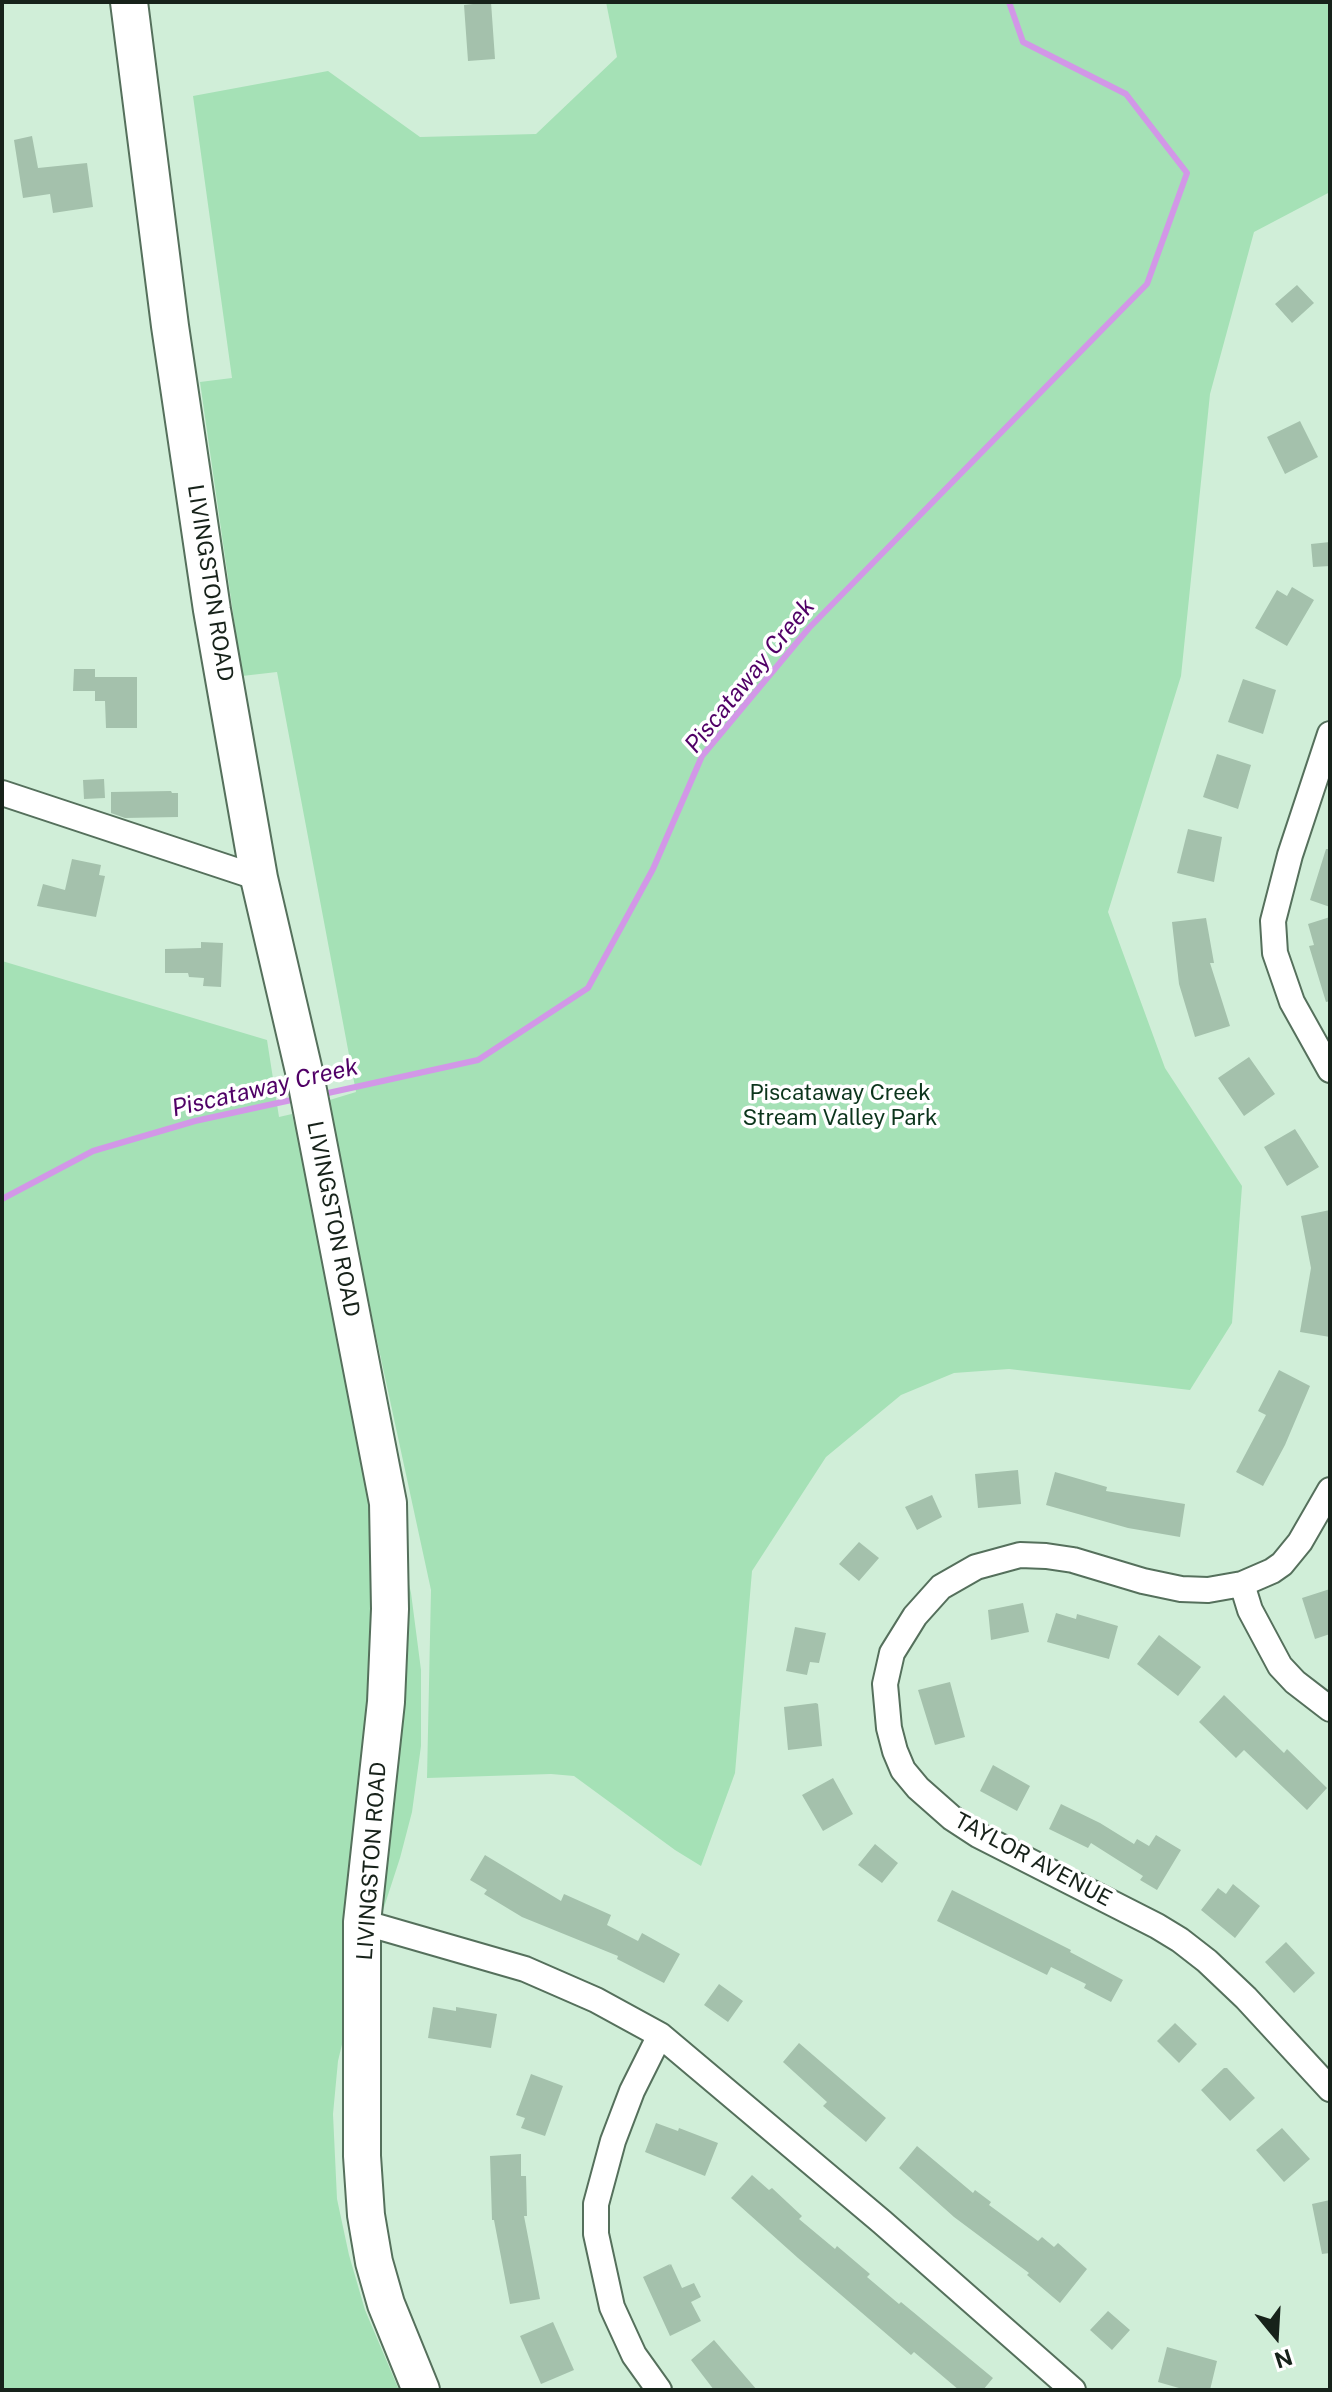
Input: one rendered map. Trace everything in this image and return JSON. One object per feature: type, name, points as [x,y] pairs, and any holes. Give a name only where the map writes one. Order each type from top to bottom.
[{"type":"main road","name":"LIVINGSTON ROAD","points":[[129,2],[170,326],[212,610],[259,878],[306,1080],[388,1503],[390,1609],[386,1702],[362,1922],[362,2156],[366,2215],[374,2262],[386,2304],[421,2390]]},
{"type":"street","points":[[1330,734],[1290,855],[1273,921],[1275,953],[1292,1002],[1330,1070]]},
{"type":"street","points":[[2,793],[259,878]]},
{"type":"street","name":"TAYLOR AVENUE","points":[[1330,1490],[1300,1542],[1282,1564],[1242,1584],[1208,1590],[1181,1589],[1073,1560],[1046,1556],[1020,1555],[976,1567],[941,1587],[900,1637],[892,1653],[885,1684],[889,1728],[903,1770],[952,1818],[978,1835],[1180,1940],[1246,1998],[1330,2089]]},
{"type":"street","points":[[1242,1584],[1250,1610],[1280,1666],[1330,1709]]},
{"type":"street","points":[[362,1922],[525,1969],[596,2000],[660,2035],[871,2212],[1073,2390]]},
{"type":"street","points":[[659,2390],[634,2355],[612,2307],[596,2234],[596,2204],[613,2141],[632,2091],[660,2035]]},
{"type":"green space","name":"Piscataway Creek Stream Valley Park","points":[[606,2],[1330,2],[1330,192],[1254,232],[1210,394],[1181,676],[1108,912],[1165,1068],[1242,1186],[1232,1323],[1190,1390],[1009,1369],[954,1373],[901,1395],[826,1457],[752,1571],[735,1773],[701,1866],[574,1776],[427,1778],[431,1590],[323,1102],[356,1092],[277,672],[242,676],[200,382],[232,378],[193,96],[328,71],[420,137],[536,134],[617,57]]},
{"type":"green space","points":[[2,961],[267,1040],[279,1117],[292,1114],[294,1123],[306,1122],[411,1593],[421,1670],[421,1746],[412,1812],[349,2015],[338,2061],[333,2114],[337,2199],[349,2255],[365,2310],[399,2390],[2,2390]]},
{"type":"building","points":[[491,2],[495,59],[468,61],[464,5]]},
{"type":"building","points":[[32,136],[38,168],[87,163],[93,207],[53,213],[50,194],[23,198],[14,140]]},
{"type":"building","points":[[1297,285],[1314,303],[1292,323],[1275,304]]},
{"type":"building","points":[[1300,421],[1318,457],[1285,474],[1267,437]]},
{"type":"building","points":[[1330,542],[1330,566],[1313,567],[1311,544]]},
{"type":"building","points":[[1292,587],[1314,600],[1287,646],[1255,628],[1277,590],[1287,596]]},
{"type":"building","points":[[74,669],[95,669],[95,691],[73,691]]},
{"type":"building","points":[[95,677],[137,677],[137,728],[106,728],[105,701],[95,701]]},
{"type":"building","points":[[1243,679],[1276,690],[1263,734],[1228,722]]},
{"type":"building","points":[[1217,754],[1251,765],[1238,809],[1203,797]]},
{"type":"building","points":[[104,779],[105,798],[84,799],[83,780]]},
{"type":"building","points":[[111,792],[178,793],[178,817],[125,818],[111,813]]},
{"type":"building","points":[[1188,829],[1222,837],[1214,882],[1177,873]]},
{"type":"building","points":[[1326,849],[1330,849],[1330,907],[1310,900]]},
{"type":"building","points":[[72,859],[101,865],[99,875],[105,876],[96,917],[37,906],[43,884],[65,890]]},
{"type":"building","points":[[1330,917],[1330,1001],[1326,1002],[1309,946],[1314,945],[1308,924]]},
{"type":"building","points":[[1206,918],[1214,963],[1210,963],[1230,1026],[1195,1037],[1179,984],[1172,922]]},
{"type":"building","points":[[201,942],[223,943],[221,987],[203,986],[204,978],[189,977],[188,973],[165,973],[165,949],[201,948]]},
{"type":"building","points":[[1249,1057],[1275,1094],[1244,1116],[1218,1078]]},
{"type":"building","points":[[1295,1129],[1319,1167],[1287,1186],[1264,1147]]},
{"type":"building","points":[[1330,1210],[1330,1337],[1300,1332],[1311,1268],[1301,1216]]},
{"type":"building","points":[[1279,1370],[1310,1386],[1285,1445],[1263,1486],[1236,1472],[1266,1415],[1258,1411]]},
{"type":"building","points":[[1018,1470],[1021,1504],[978,1508],[975,1474]]},
{"type":"building","points":[[1055,1472],[1107,1487],[1106,1491],[1185,1504],[1180,1537],[1128,1528],[1046,1505]]},
{"type":"building","points":[[932,1495],[942,1517],[917,1530],[905,1507]]},
{"type":"building","points":[[859,1542],[879,1558],[859,1581],[839,1564]]},
{"type":"building","points":[[1330,1589],[1330,1634],[1315,1639],[1302,1598]]},
{"type":"building","points":[[1023,1603],[1029,1632],[991,1640],[988,1610]]},
{"type":"building","points":[[1056,1613],[1076,1619],[1077,1614],[1118,1626],[1109,1659],[1047,1642]]},
{"type":"building","points":[[795,1627],[826,1633],[819,1663],[810,1662],[807,1675],[786,1671]]},
{"type":"building","points":[[1159,1635],[1201,1667],[1178,1696],[1137,1664]]},
{"type":"building","points":[[950,1682],[965,1737],[935,1745],[918,1690]]},
{"type":"building","points":[[1224,1695],[1284,1753],[1287,1749],[1327,1788],[1307,1810],[1244,1750],[1236,1758],[1199,1722]]},
{"type":"building","points":[[816,1703],[822,1746],[788,1750],[784,1707]]},
{"type":"building","points":[[993,1765],[1030,1786],[1017,1811],[980,1791]]},
{"type":"building","points":[[833,1778],[853,1814],[823,1831],[802,1795]]},
{"type":"building","points":[[1061,1804],[1134,1844],[1137,1839],[1149,1846],[1156,1835],[1181,1850],[1157,1890],[1140,1880],[1143,1876],[1091,1843],[1088,1848],[1049,1829]]},
{"type":"building","points":[[875,1844],[898,1863],[882,1883],[858,1865]]},
{"type":"building","points":[[485,1855],[561,1901],[564,1894],[611,1915],[607,1925],[638,1941],[642,1933],[680,1954],[664,1983],[617,1959],[618,1956],[522,1917],[484,1894],[487,1890],[470,1880]]},
{"type":"building","points":[[1233,1884],[1260,1906],[1235,1938],[1201,1910],[1218,1888],[1226,1894]]},
{"type":"building","points":[[952,1890],[1123,1980],[1111,2002],[1084,1988],[1086,1984],[1051,1967],[1047,1975],[937,1921]]},
{"type":"building","points":[[1286,1942],[1315,1973],[1294,1993],[1265,1962]]},
{"type":"building","points":[[719,1984],[743,2001],[728,2022],[704,2005]]},
{"type":"building","points":[[433,2007],[456,2011],[456,2007],[497,2014],[491,2048],[428,2038]]},
{"type":"building","points":[[1175,2023],[1197,2044],[1179,2063],[1157,2041]]},
{"type":"building","points":[[799,2043],[886,2118],[866,2142],[823,2106],[827,2102],[783,2062]]},
{"type":"building","points":[[1224,2068],[1255,2098],[1230,2121],[1201,2090]]},
{"type":"building","points":[[531,2074],[563,2086],[545,2136],[521,2128],[525,2118],[516,2115]]},
{"type":"building","points":[[656,2123],[718,2143],[705,2176],[645,2152]]},
{"type":"building","points":[[1282,2128],[1310,2159],[1284,2182],[1256,2150]]},
{"type":"building","points":[[917,2146],[1038,2241],[1042,2237],[1054,2247],[1058,2243],[1087,2269],[1060,2303],[1027,2275],[1029,2273],[954,2217],[899,2168]]},
{"type":"building","points":[[521,2154],[521,2176],[526,2176],[527,2216],[524,2216],[540,2299],[510,2304],[492,2220],[490,2156]]},
{"type":"building","points":[[752,2175],[769,2190],[772,2188],[802,2216],[799,2219],[870,2274],[867,2277],[899,2304],[901,2302],[993,2378],[983,2390],[959,2390],[914,2352],[911,2355],[731,2198]]},
{"type":"building","points":[[1330,2200],[1330,2253],[1322,2254],[1312,2204]]},
{"type":"building","points":[[670,2264],[682,2288],[694,2283],[701,2297],[691,2302],[701,2321],[670,2336],[643,2277]]},
{"type":"building","points":[[1108,2311],[1130,2330],[1112,2350],[1090,2330]]},
{"type":"building","points":[[553,2322],[574,2370],[541,2384],[520,2336]]},
{"type":"building","points":[[714,2340],[757,2390],[714,2390],[691,2360]]},
{"type":"building","points":[[1167,2347],[1217,2361],[1210,2390],[1186,2390],[1158,2382]]},
{"type":"waterway","name":"Piscataway Creek","points":[[319,1095],[478,1060],[588,988],[653,869],[702,756],[809,628],[1147,284],[1187,173],[1126,94],[1023,42],[1009,2]]},
{"type":"waterway","name":"Piscataway Creek","points":[[2,1199],[93,1151],[195,1121],[296,1099]]}]
